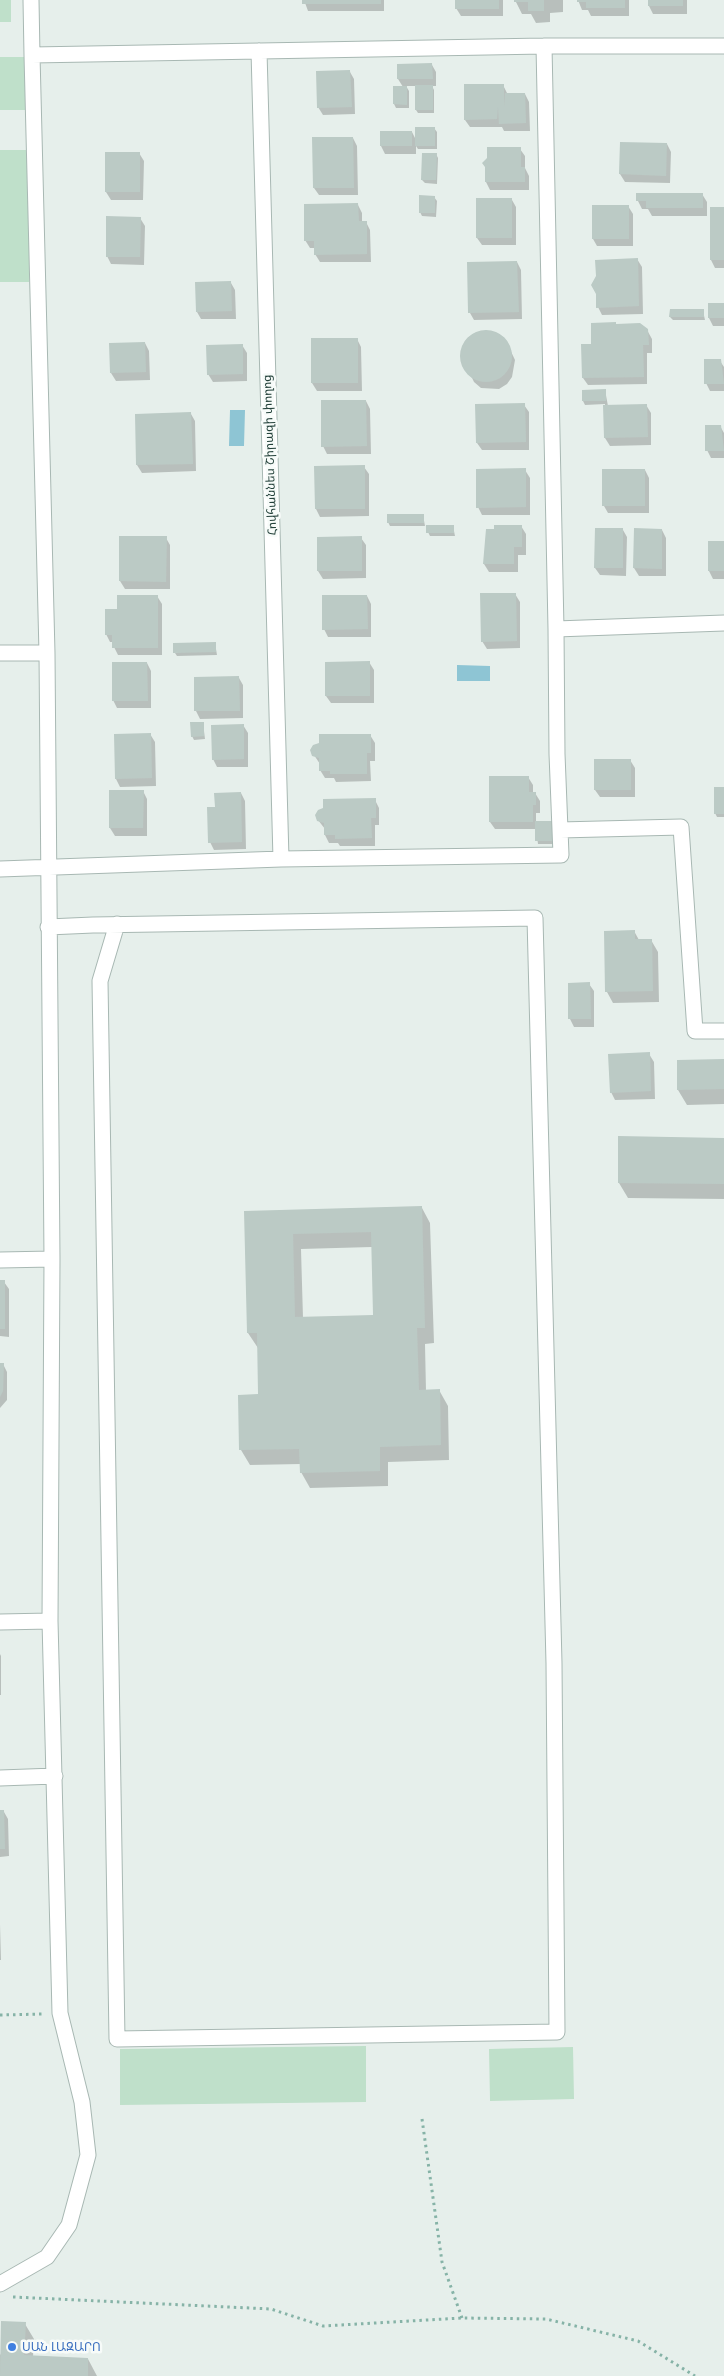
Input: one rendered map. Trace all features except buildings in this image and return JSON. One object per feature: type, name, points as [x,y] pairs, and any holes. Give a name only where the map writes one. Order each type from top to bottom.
[{"type":"street","points":[[0,2284],[46,2257],[70,2225],[88,2156],[82,2102],[60,2013],[50,1621],[52,1259],[47,866],[47,653],[30,0]]},
{"type":"street","points":[[32,55],[544,46],[724,46]]},
{"type":"street","points":[[0,868],[281,859],[561,855],[557,754],[544,46]]},
{"type":"street","name":"Հովհաննես Շիրազի փողոց","points":[[260,51],[281,859]]},
{"type":"street","points":[[556,629],[724,623]]},
{"type":"street","points":[[0,653],[47,653]]},
{"type":"street","points":[[560,830],[681,827],[695,1031],[724,1031]]},
{"type":"street","points":[[48,926],[118,924],[536,918],[554,1663],[557,2032],[117,2039],[100,981],[118,924]]},
{"type":"street","points":[[0,1260],[52,1259]]},
{"type":"street","points":[[0,1622],[50,1621]]},
{"type":"street","points":[[0,1778],[55,1776]]},
{"type":"path","points":[[0,2015],[60,2013]]},
{"type":"path","points":[[422,2119],[442,2262],[462,2318]]},
{"type":"path","points":[[10,2297],[271,2309],[323,2326],[462,2318],[546,2319],[638,2341],[695,2376]]},
{"type":"green space","points":[[0,0],[11,0],[11,22],[0,22]]},
{"type":"green space","points":[[0,57],[27,57],[27,110],[0,110]]},
{"type":"green space","points":[[0,150],[29,150],[29,282],[0,282]]},
{"type":"green space","points":[[366,2046],[366,2102],[120,2105],[120,2049]]},
{"type":"green space","points":[[573,2047],[574,2099],[490,2101],[489,2049]]},
{"type":"water","points":[[230,410],[245,410],[244,446],[229,446]]},
{"type":"water","points":[[457,665],[490,666],[490,681],[457,681]]},
{"type":"place","name":"ՍԱՆ ԼԱԶԱՐՈ","points":[[12,2347]]}]
